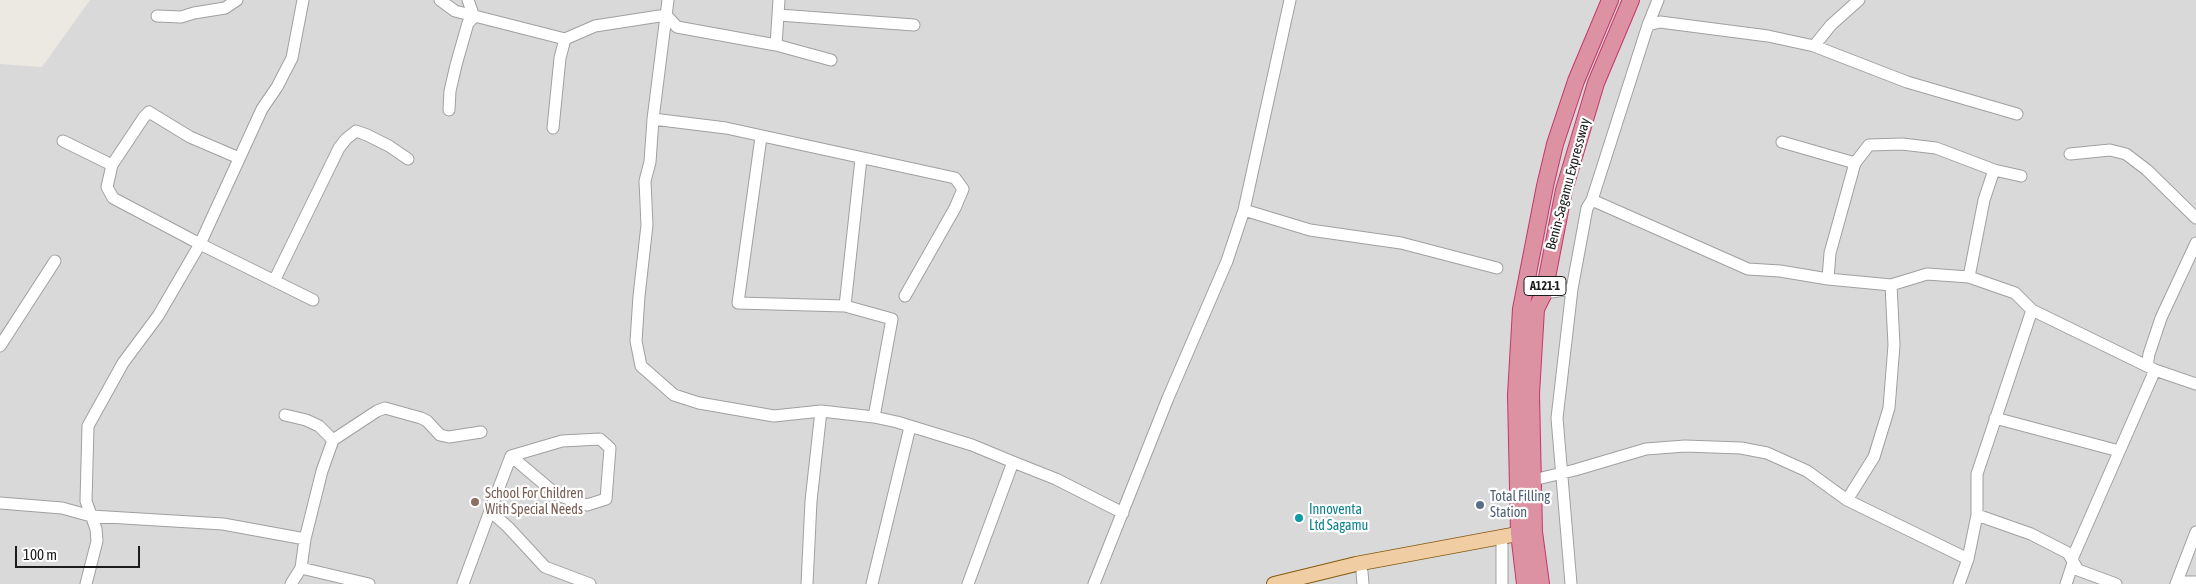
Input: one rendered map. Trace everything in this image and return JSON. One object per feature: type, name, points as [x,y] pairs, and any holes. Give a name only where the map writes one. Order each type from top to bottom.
[{"type":"highway","name":"Benin-Sagamu Expressway","points":[[1541,584],[1527,537],[1516,395],[1521,309],[1555,144],[1576,81],[1610,0]]},
{"type":"highway","name":"Benin-Sagamu Expressway","points":[[1525,584],[1527,537],[1533,480],[1531,394],[1536,309],[1544,294],[1564,190],[1596,83],[1631,0]]},
{"type":"main road","points":[[1314,584],[1362,578],[1502,545],[1527,537]]},
{"type":"main road","points":[[1274,584],[1356,564],[1527,537]]},
{"type":"street","points":[[157,16],[181,17],[225,8],[238,0]]},
{"type":"street","points":[[86,584],[98,541],[96,529],[86,502],[88,426],[123,363],[158,316],[200,244],[262,110],[278,87],[292,58],[303,0]]},
{"type":"street","points":[[468,0],[474,17]]},
{"type":"street","points":[[668,0],[653,119],[650,162],[645,181],[647,225],[636,341],[641,366],[674,396],[699,403],[774,416],[821,411],[874,416],[972,445],[1056,479],[1123,513]]},
{"type":"street","points":[[776,45],[779,0]]},
{"type":"street","points":[[1094,584],[1168,398],[1227,262],[1244,210],[1290,0]]},
{"type":"street","points":[[1571,584],[1557,418],[1572,289],[1587,208],[1592,200],[1648,25],[1658,0]]},
{"type":"street","points":[[1814,46],[1831,25],[1859,0]]},
{"type":"street","points":[[444,2],[455,11],[474,17],[565,39],[595,26],[666,15]]},
{"type":"street","points":[[666,15],[677,26],[776,45],[831,60]]},
{"type":"street","points":[[779,15],[914,25]]},
{"type":"street","points":[[449,110],[450,90],[456,65],[468,23],[474,17]]},
{"type":"street","points":[[1648,25],[1660,22],[1768,36],[1814,46],[1907,82],[2017,114]]},
{"type":"street","points":[[553,128],[560,58],[565,39]]},
{"type":"street","points":[[239,158],[190,137],[149,112],[112,165],[107,187],[113,198],[274,282],[313,300]]},
{"type":"street","points":[[653,119],[726,128],[955,178],[963,190],[955,208],[905,296]]},
{"type":"street","points":[[274,282],[339,148],[346,139],[356,132],[367,135],[389,146],[408,159]]},
{"type":"street","points":[[761,137],[738,303],[845,306],[892,319],[874,416]]},
{"type":"street","points":[[63,141],[112,165]]},
{"type":"street","points":[[1782,142],[1855,163]]},
{"type":"street","points":[[1828,279],[1830,252],[1855,163],[1869,145],[1902,144],[1936,148],[1994,170],[2021,176]]},
{"type":"street","points":[[2070,154],[2110,150],[2126,154],[2147,170],[2196,218]]},
{"type":"street","points":[[845,306],[861,158]]},
{"type":"street","points":[[1969,277],[1984,200],[1994,170]]},
{"type":"street","points":[[1592,200],[1748,269],[1780,271],[1891,286],[1927,274],[1969,277],[2015,293],[2032,310],[2151,368],[2196,384]]},
{"type":"street","points":[[1244,210],[1310,230],[1401,243],[1497,268]]},
{"type":"street","points":[[2066,584],[2072,561],[2119,451],[2151,368],[2149,354],[2161,318],[2196,243]]},
{"type":"street","points":[[0,346],[54,261]]},
{"type":"street","points":[[1847,500],[1874,457],[1889,408],[1894,345],[1891,286]]},
{"type":"street","points":[[1544,294],[1572,289]]},
{"type":"street","points":[[1960,584],[1968,558],[1977,515],[1978,474],[2032,310]]},
{"type":"street","points":[[291,584],[301,568],[305,538],[322,471],[334,440],[377,411],[385,408],[421,418],[427,421],[440,435],[449,437],[481,432]]},
{"type":"street","points":[[807,584],[811,501],[821,411]]},
{"type":"street","points":[[285,415],[306,420],[319,426],[334,440]]},
{"type":"street","points":[[1995,418],[2119,451]]},
{"type":"street","points":[[872,584],[910,427]]},
{"type":"street","points":[[600,438],[610,448],[606,499],[587,505],[557,495],[511,456],[562,441],[600,438]]},
{"type":"street","points":[[1533,480],[1562,474],[1646,449],[1685,446],[1741,448],[1767,453],[1807,472],[1847,500],[1968,558]]},
{"type":"street","points":[[463,584],[511,456]]},
{"type":"street","points":[[968,584],[1013,462]]},
{"type":"street","points":[[0,503],[62,508],[91,516],[223,524],[305,538]]},
{"type":"street","points":[[490,511],[508,526],[545,567],[590,584]]},
{"type":"street","points":[[1977,515],[2031,534],[2068,554],[2078,570],[2116,584]]},
{"type":"street","points":[[2196,532],[2177,583],[2196,582]]},
{"type":"street","points":[[1502,545],[1502,584]]},
{"type":"street","points":[[301,568],[369,584]]},
{"type":"shaded area","points":[[90,0],[2196,0],[2196,584],[0,584],[0,64],[42,67]]},
{"type":"place","name":"School For Children With Special Needs","points":[[475,502]]},
{"type":"place","name":"Total Filling Station","points":[[1480,505]]},
{"type":"place","name":"Innoventa Ltd Sagamu","points":[[1299,518]]}]
